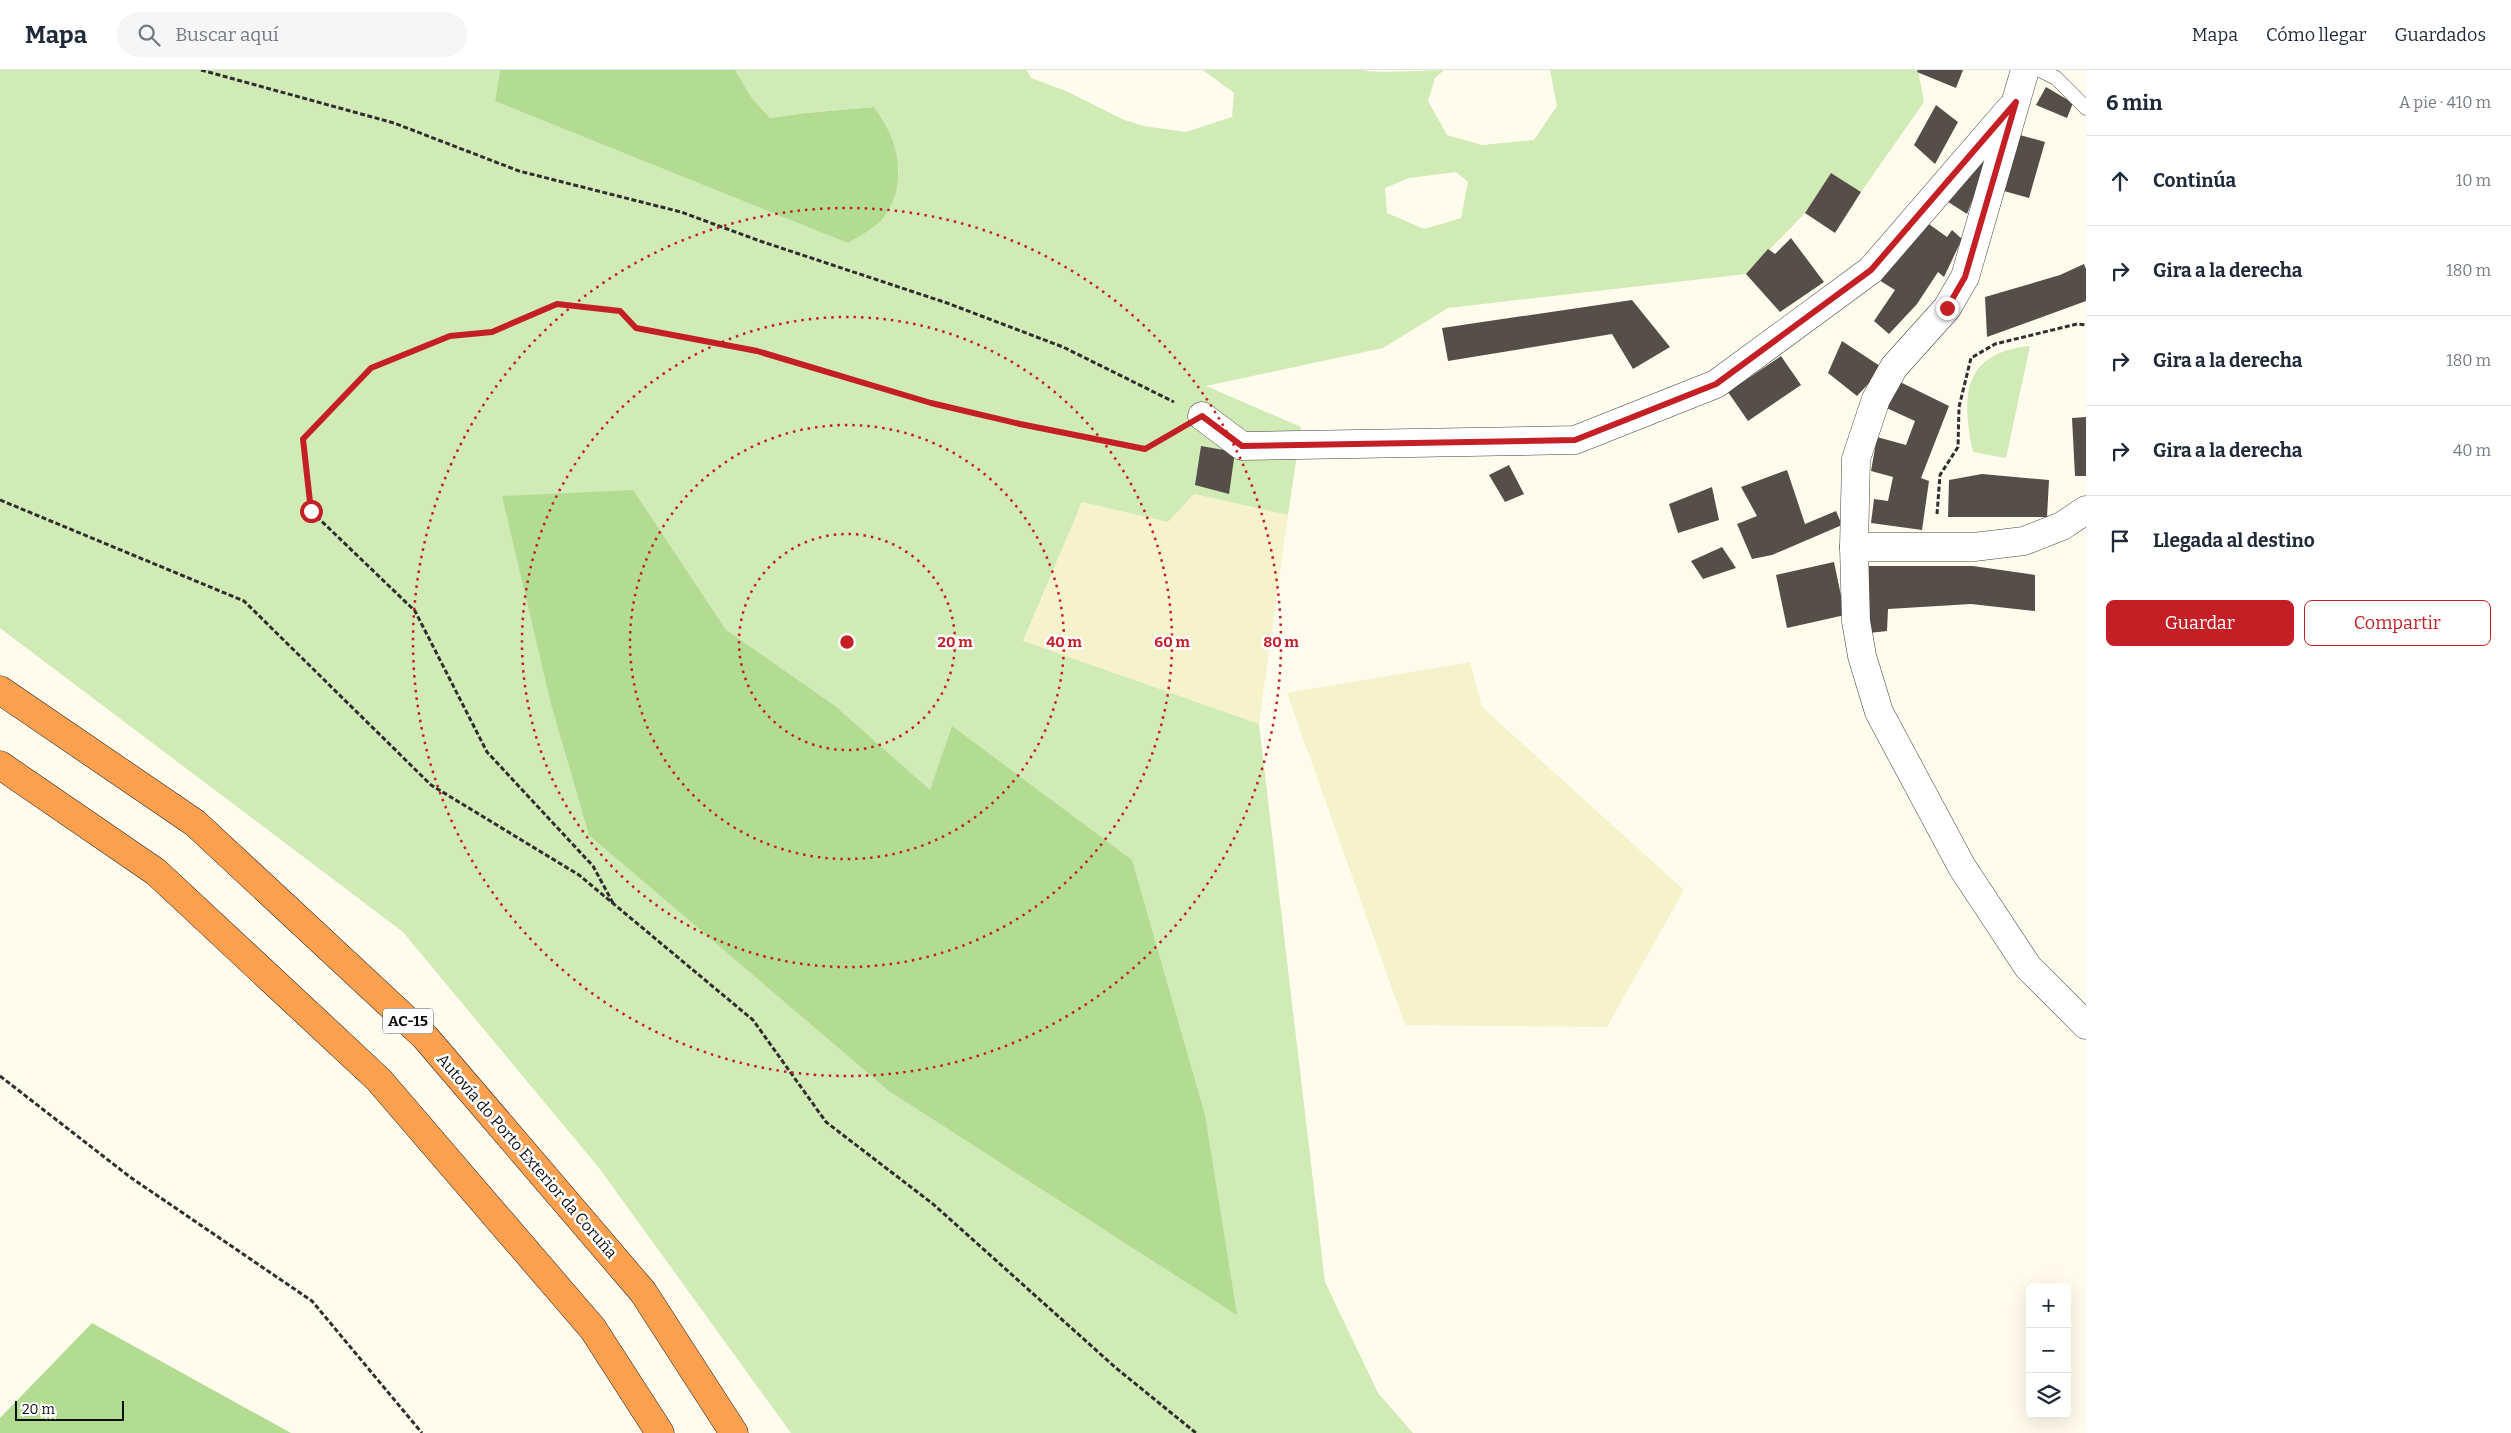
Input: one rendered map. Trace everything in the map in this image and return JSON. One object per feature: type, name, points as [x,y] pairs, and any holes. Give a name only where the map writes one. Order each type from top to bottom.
[{"type":"highway","name":"Autovía do Porto Exterior da Coruña","points":[[0,690],[195,823],[425,1037],[643,1292],[734,1433]]},
{"type":"highway","points":[[0,766],[156,872],[379,1080],[593,1330],[660,1433]]},
{"type":"street","points":[[2025,70],[1965,277],[1947,308],[1894,367],[1876,400],[1856,459],[1854,547],[1859,639],[1862,656],[1879,712],[1962,867],[2028,967],[2086,1024]]},
{"type":"street","points":[[1202,416],[1242,446],[1575,440],[1716,384],[1871,270],[2016,102]]},
{"type":"street","points":[[1854,547],[1974,546],[2024,541],[2062,526],[2086,510]]},
{"type":"lane","points":[[2040,70],[2056,78],[2086,108]]},
{"type":"path","points":[[202,70],[394,123],[519,171],[681,212],[760,241],[948,304],[1063,347],[1202,416]]},
{"type":"path","points":[[612,903],[593,866],[486,752],[415,611],[311,511],[303,439],[371,368],[450,336],[492,332],[557,304],[620,311],[636,328],[757,351],[931,403],[1020,424],[1145,449],[1202,416]]},
{"type":"path","points":[[1935,547],[1940,475],[1958,448],[1959,407],[1971,358],[1995,344],[2077,324],[2086,325]]},
{"type":"path","points":[[0,500],[244,601],[431,785],[579,875],[754,1020],[826,1122],[934,1204],[1116,1368],[1196,1433]]},
{"type":"path","points":[[0,1076],[130,1177],[312,1301],[422,1433]]},
{"type":"shaded area","points":[[1194,494],[1288,515],[1259,724],[1023,642],[1082,502],[1168,522]]},
{"type":"shaded area","points":[[1470,662],[1482,707],[1684,890],[1607,1027],[1405,1025],[1287,693]]},
{"type":"green space","points":[[0,70],[500,70],[495,101],[899,173],[891,138],[884,122],[874,107],[770,118],[752,98],[735,70],[1027,70],[1031,78],[1066,91],[1122,119],[1143,126],[1186,132],[1232,117],[1234,93],[1203,70],[1364,70],[1389,72],[1444,70],[1435,78],[1428,101],[1447,135],[1482,145],[1534,140],[1557,106],[1550,70],[1918,70],[1924,102],[1861,192],[1831,173],[1805,213],[1746,274],[1448,308],[1383,348],[1206,386],[1301,427],[1288,515],[1194,494],[1168,522],[1082,502],[1023,641],[1259,724],[1325,1282],[1378,1393],[1413,1433],[791,1433],[599,1168],[403,932],[0,628]],"holes":[[[1456,172],[1468,182],[1461,218],[1424,229],[1387,213],[1385,188],[1409,178]]]},
{"type":"green space","points":[[500,70],[735,70],[752,98],[770,118],[874,107],[890,133],[895,147],[898,162],[896,191],[891,205],[880,222],[848,243],[495,101]]},
{"type":"green space","points":[[2030,346],[2006,458],[1973,452],[1967,413],[1971,381],[1979,368],[1991,358],[2008,350]]},
{"type":"green space","points":[[633,490],[726,630],[835,706],[930,790],[952,726],[1132,860],[1205,1115],[1237,1315],[889,1091],[589,835],[551,704],[502,496]]},
{"type":"green space","points":[[92,1323],[291,1433],[0,1433],[0,1418]]},
{"type":"building","points":[[1918,70],[1963,70],[1956,88],[1917,72]]},
{"type":"building","points":[[2046,87],[2073,103],[2067,118],[2036,105]]},
{"type":"building","points":[[1936,105],[1958,122],[1935,164],[1914,145]]},
{"type":"building","points":[[2020,135],[2045,142],[2029,198],[2004,191]]},
{"type":"building","points":[[1979,155],[1987,163],[1967,214],[1942,198]]},
{"type":"building","points":[[1831,173],[1861,192],[1835,233],[1805,213]]},
{"type":"building","points":[[1926,222],[1947,237],[1952,230],[1962,239],[1944,277],[1938,272],[1917,304],[1889,334],[1874,321],[1895,290],[1879,280]]},
{"type":"building","points":[[1791,238],[1824,282],[1780,312],[1746,274],[1768,249],[1775,254]]},
{"type":"building","points":[[2084,264],[2086,269],[2086,301],[1987,337],[1985,297],[2060,275]]},
{"type":"building","points":[[1632,300],[1670,347],[1633,369],[1612,334],[1448,361],[1442,328]]},
{"type":"building","points":[[1842,341],[1883,368],[1857,396],[1828,373]]},
{"type":"building","points":[[1781,356],[1801,385],[1748,421],[1728,392]]},
{"type":"building","points":[[1896,380],[1949,406],[1921,478],[1929,481],[1922,530],[1871,523],[1874,499],[1888,501],[1893,477],[1871,471],[1877,437],[1906,445],[1915,421],[1882,406]]},
{"type":"building","points":[[2086,417],[2086,476],[2075,476],[2072,418]]},
{"type":"building","points":[[1201,446],[1235,452],[1229,494],[1195,485]]},
{"type":"building","points":[[1509,465],[1524,494],[1505,502],[1489,475]]},
{"type":"building","points":[[1787,470],[1805,524],[1836,511],[1842,525],[1772,555],[1752,559],[1737,524],[1757,516],[1741,487]]},
{"type":"building","points":[[1982,474],[2049,480],[2047,517],[1948,517],[1949,480]]},
{"type":"building","points":[[1712,487],[1719,520],[1678,533],[1669,504]]},
{"type":"building","points":[[1722,547],[1736,568],[1703,579],[1691,561]]},
{"type":"building","points":[[1834,562],[1845,615],[1787,628],[1776,575]]},
{"type":"building","points":[[1869,566],[1973,566],[2035,575],[2035,611],[1971,604],[1888,609],[1887,631],[1869,633]]},
{"type":"route","points":[[311,511],[303,439],[371,368],[450,336],[492,332],[557,304],[620,311],[636,328],[757,351],[931,403],[1020,424],[1145,449],[1202,416],[1242,446],[1575,440],[1716,384],[1871,270],[2016,102],[1965,277],[1947,308]]}]
